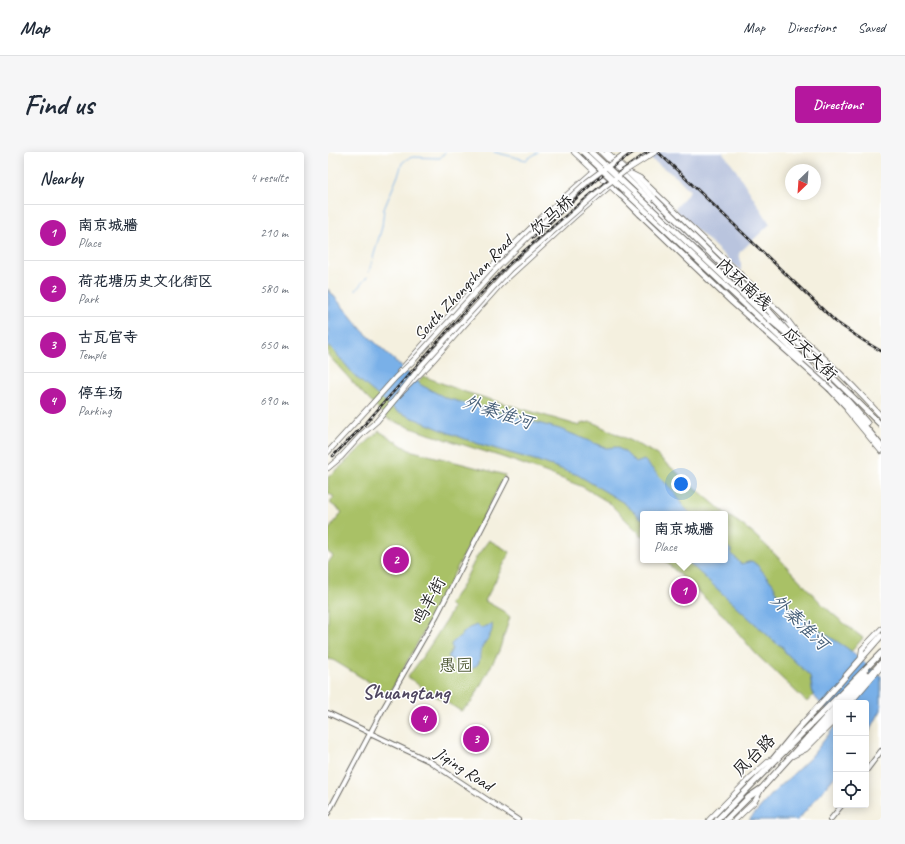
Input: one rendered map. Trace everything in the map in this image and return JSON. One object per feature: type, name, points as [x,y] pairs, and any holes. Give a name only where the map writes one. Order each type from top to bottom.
[{"type":"highway","name":"内环南线","points":[[583,152],[847,400],[881,441]]},
{"type":"highway","name":"内环南线","points":[[591,152],[769,319],[798,343],[881,425]]},
{"type":"highway","points":[[626,174],[770,312],[798,343]]},
{"type":"highway","points":[[620,194],[737,307],[831,390]]},
{"type":"highway","points":[[803,359],[864,425],[881,446]]},
{"type":"highway","name":"凤台路","points":[[775,757],[881,636]]},
{"type":"highway","points":[[717,820],[881,653]]},
{"type":"highway","points":[[842,700],[881,656]]},
{"type":"highway","points":[[848,700],[881,663]]},
{"type":"highway","points":[[820,727],[833,710]]},
{"type":"highway","points":[[726,820],[749,797],[762,788],[791,756],[833,716]]},
{"type":"highway","points":[[755,783],[775,757]]},
{"type":"main road","name":"应天大街","points":[[574,152],[610,186],[642,212],[818,380],[839,401],[881,451]]},
{"type":"main road","name":"应天大街","points":[[601,152],[626,174],[640,178],[786,318],[798,334]]},
{"type":"main road","name":"应天大街","points":[[607,152],[626,174]]},
{"type":"main road","name":"South Zhongshan Road","points":[[328,452],[494,271],[588,181],[627,152]]},
{"type":"main road","name":"饮马桥","points":[[397,397],[422,365],[510,269],[605,186],[655,152]]},
{"type":"main road","points":[[396,377],[424,343],[508,250],[594,170]]},
{"type":"main road","points":[[328,468],[341,457],[382,415],[500,285],[610,186],[626,174]]},
{"type":"main road","name":"应天大街","points":[[652,199],[768,313],[798,334],[881,416]]},
{"type":"main road","points":[[862,657],[862,649],[881,629]]},
{"type":"main road","points":[[853,700],[881,667]]},
{"type":"main road","points":[[791,756],[806,749],[833,722]]},
{"type":"main road","name":"凤台路","points":[[709,820],[749,779],[775,757]]},
{"type":"main road","name":"凤台路","points":[[735,820],[755,801],[762,788]]},
{"type":"street","name":"鸣羊街","points":[[328,813],[370,733],[437,615],[507,479]]},
{"type":"street","name":"Jiqing Road","points":[[328,713],[430,761],[518,820]]},
{"type":"street","points":[[869,767],[881,751]]},
{"type":"street","points":[[830,820],[840,808]]},
{"type":"shaded area","points":[[641,152],[722,152],[732,164],[770,224],[739,253],[741,271],[675,209],[690,191],[679,179]]},
{"type":"green space","points":[[328,344],[396,411],[423,376],[465,392],[580,426],[581,423],[592,422],[653,452],[722,511],[640,511],[640,534],[608,502],[583,487],[545,472],[419,431],[388,419],[328,355]]},
{"type":"green space","points":[[379,431],[409,450],[505,475],[429,622],[391,691],[387,693],[333,660],[328,659],[328,563],[333,556],[328,552],[328,531],[342,512],[330,503],[334,497],[328,493],[328,477]]},
{"type":"green space","points":[[728,516],[753,534],[778,557],[825,607],[863,638],[807,702],[755,653],[724,616],[667,563],[728,563]]},
{"type":"green space","name":"愚园","points":[[489,540],[510,552],[485,601],[503,611],[510,617],[499,651],[471,703],[461,711],[421,687],[408,677],[448,617],[453,608],[449,604],[461,588],[477,556]]},
{"type":"water","points":[[328,289],[363,331],[421,385],[446,398],[560,429],[606,448],[616,447],[625,452],[636,463],[644,460],[675,493],[682,505],[688,511],[640,511],[640,517],[624,503],[578,475],[538,461],[479,444],[396,411],[357,378],[328,344]]},
{"type":"water","name":"外秦淮河","points":[[728,547],[731,550],[731,553],[741,564],[752,561],[773,584],[779,597],[787,606],[804,616],[813,626],[847,648],[881,676],[881,710],[869,732],[869,700],[833,700],[833,717],[813,695],[810,676],[785,652],[782,646],[777,644],[689,563],[728,563]]},
{"type":"water","points":[[492,624],[492,631],[480,652],[479,662],[469,671],[448,657],[452,649],[451,644],[469,628],[477,625],[481,628]]},
{"type":"water","points":[[833,729],[833,779],[798,820],[749,820],[773,793],[811,757]]},
{"type":"waterway","points":[[369,272],[382,227],[384,209],[402,163],[413,157],[440,158],[445,152]]},
{"type":"waterway","points":[[494,152],[526,160],[538,152]]},
{"type":"waterway","points":[[356,290],[367,277]]},
{"type":"railway","points":[[533,238],[596,180],[634,152]]},
{"type":"railway","points":[[333,456],[365,424],[472,303],[511,262],[608,180],[648,152]]},
{"type":"railway","points":[[658,152],[836,322],[881,351]]},
{"type":"place","name":"荷花塘历史文化街区","points":[[396,560]]},
{"type":"place","name":"南京城牆","points":[[684,591]]},
{"type":"place","name":"停车场","points":[[424,719]]},
{"type":"place","name":"古瓦官寺","points":[[476,739]]},
{"type":"district","name":"Shuangtang","points":[[406,692]]}]
